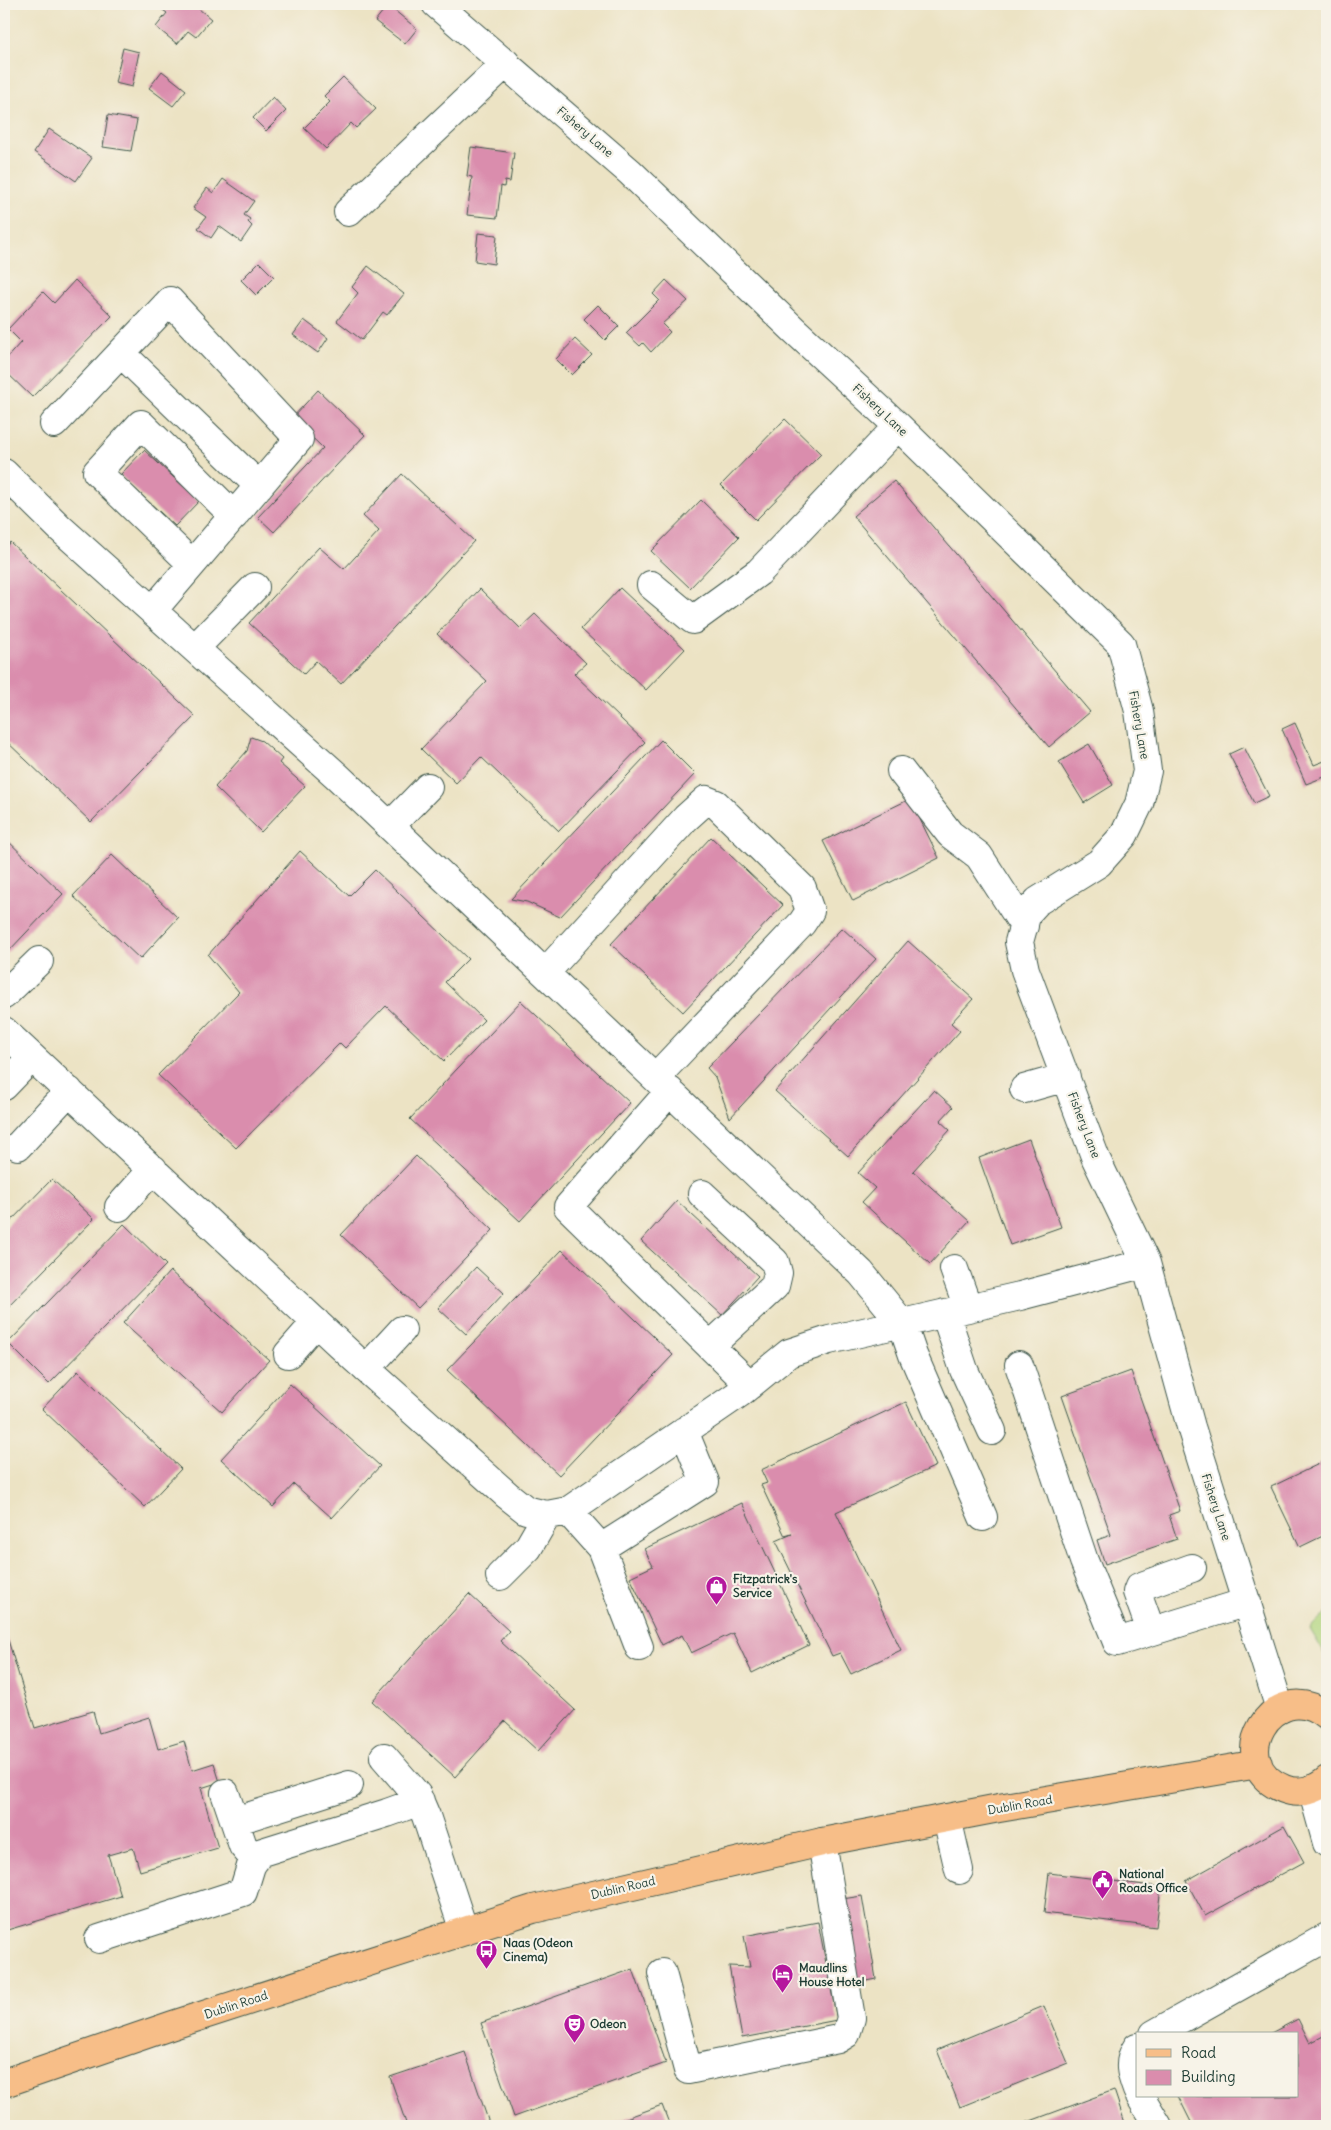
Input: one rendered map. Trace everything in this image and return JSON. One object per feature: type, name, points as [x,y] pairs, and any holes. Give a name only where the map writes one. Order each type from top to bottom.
[{"type":"main road","points":[[1320,1785],[1288,1790],[1277,1786],[1267,1778],[1258,1764],[1255,1747],[1258,1733],[1265,1720],[1280,1709],[1300,1705],[1311,1707],[1327,1716]]},
{"type":"main road","name":"Dublin Road","points":[[5,2083],[182,2022],[533,1909],[822,1842],[947,1818],[1258,1764]]},
{"type":"street","name":"Fishery Lane","points":[[436,4],[630,172],[793,330],[898,426],[1122,644],[1139,711],[1147,771],[1139,804],[1124,835],[1099,863],[1038,901],[1028,913],[1019,942],[1025,970],[1096,1159],[1146,1263],[1191,1427],[1280,1709]]},
{"type":"street","points":[[348,212],[506,63]]},
{"type":"street","points":[[54,424],[170,301],[299,439],[153,610]]},
{"type":"street","points":[[121,353],[259,486]]},
{"type":"street","points":[[192,564],[97,472],[141,424],[234,516]]},
{"type":"street","points":[[651,585],[693,620],[759,572],[898,426]]},
{"type":"street","points":[[4,472],[60,528],[390,826],[861,1273],[902,1323],[913,1355],[984,1517]]},
{"type":"street","points":[[195,648],[254,587]]},
{"type":"street","points":[[901,771],[950,834],[979,856],[1024,926]]},
{"type":"street","points":[[390,826],[428,787]]},
{"type":"street","points":[[545,973],[686,818],[706,800],[716,804],[802,888],[810,911],[802,923],[663,1084],[568,1207],[750,1385]]},
{"type":"street","points":[[4,995],[39,961]]},
{"type":"street","points":[[4,1031],[366,1369],[507,1495],[526,1510],[558,1513],[600,1548],[639,1647]]},
{"type":"street","points":[[4,1086],[32,1056]]},
{"type":"street","points":[[1024,1088],[1066,1077]]},
{"type":"street","points":[[18,1146],[69,1091]]},
{"type":"street","points":[[118,1207],[153,1169]]},
{"type":"street","points":[[702,1194],[776,1262],[778,1273],[776,1286],[710,1346]]},
{"type":"street","points":[[500,1576],[528,1548],[558,1513],[684,1431],[750,1385],[789,1354],[830,1340],[957,1311],[1146,1263]]},
{"type":"street","points":[[954,1269],[964,1370],[992,1432]]},
{"type":"street","points":[[288,1354],[316,1322]]},
{"type":"street","points":[[366,1369],[402,1330]]},
{"type":"street","points":[[1019,1365],[1084,1560],[1117,1642],[1247,1602]]},
{"type":"street","points":[[600,1548],[705,1482],[684,1431]]},
{"type":"street","points":[[1151,1631],[1137,1592],[1139,1587],[1192,1568]]},
{"type":"street","points":[[384,1757],[420,1801],[464,1931]]},
{"type":"street","points":[[235,1821],[349,1785]]},
{"type":"street","points":[[1320,1785],[1327,1843]]},
{"type":"street","points":[[225,1793],[243,1846],[255,1860]]},
{"type":"street","points":[[99,1939],[243,1892],[259,1853],[420,1801]]},
{"type":"street","points":[[947,1818],[959,1870]]},
{"type":"street","points":[[662,1973],[688,2070],[838,2039],[846,2034],[851,2018],[822,1842]]},
{"type":"street","points":[[1158,2032],[1327,1937]]},
{"type":"street","points":[[1136,2048],[1131,2056],[1130,2073],[1136,2088]]},
{"type":"street","points":[[1141,2098],[1158,2126]]},
{"type":"green space","points":[[1327,1612],[1327,1658],[1310,1629]]},
{"type":"building","points":[[163,4],[203,4],[199,9],[211,19],[196,37],[188,31],[177,44],[156,27],[167,13],[160,8]]},
{"type":"building","points":[[388,5],[417,29],[405,44],[375,21]]},
{"type":"building","points":[[123,48],[139,52],[132,87],[115,83]]},
{"type":"building","points":[[162,71],[186,90],[173,106],[149,88]]},
{"type":"building","points":[[343,77],[376,109],[356,128],[351,123],[326,149],[304,128],[330,102],[324,96]]},
{"type":"building","points":[[273,97],[286,111],[266,131],[253,118]]},
{"type":"building","points":[[108,115],[137,120],[131,151],[103,147]]},
{"type":"building","points":[[49,129],[92,158],[76,181],[34,152]]},
{"type":"building","points":[[471,147],[514,153],[510,182],[505,181],[504,187],[501,186],[497,218],[467,215],[472,177],[467,176]]},
{"type":"building","points":[[223,179],[254,201],[244,215],[250,219],[248,222],[252,226],[241,242],[219,226],[211,238],[198,228],[206,217],[193,208],[207,188],[213,193]]},
{"type":"building","points":[[478,233],[497,235],[494,264],[475,261]]},
{"type":"building","points":[[259,262],[274,277],[256,295],[241,280]]},
{"type":"building","points":[[368,266],[404,294],[387,315],[383,312],[362,340],[337,321],[358,293],[352,287]]},
{"type":"building","points":[[75,280],[112,316],[32,397],[4,370],[4,361],[21,342],[8,329],[43,292],[54,303]]},
{"type":"building","points":[[666,280],[688,301],[662,324],[670,332],[651,352],[643,343],[640,346],[626,333],[659,300],[653,294]]},
{"type":"building","points":[[598,305],[619,326],[605,340],[584,319]]},
{"type":"building","points":[[304,320],[328,338],[318,353],[293,335]]},
{"type":"building","points":[[575,339],[592,355],[572,375],[556,359]]},
{"type":"building","points":[[318,390],[365,435],[274,532],[258,517],[323,448],[292,418]]},
{"type":"building","points":[[785,419],[821,454],[756,520],[721,485]]},
{"type":"building","points":[[144,450],[199,501],[175,526],[120,475]]},
{"type":"building","points":[[402,474],[474,541],[341,684],[316,661],[304,674],[249,623],[319,547],[344,569],[379,531],[363,516]]},
{"type":"building","points":[[894,481],[1090,712],[1049,747],[853,516]]},
{"type":"building","points":[[701,500],[739,537],[690,588],[651,551]]},
{"type":"building","points":[[10,542],[195,716],[91,822],[4,739],[4,549]]},
{"type":"building","points":[[620,588],[685,649],[646,690],[581,629]]},
{"type":"building","points":[[480,589],[520,628],[535,614],[586,663],[574,674],[645,742],[559,831],[481,757],[456,783],[421,749],[487,681],[437,634]]},
{"type":"building","points":[[1295,723],[1314,765],[1327,760],[1327,776],[1306,784],[1282,729]]},
{"type":"building","points":[[251,737],[262,741],[282,759],[279,763],[305,786],[261,832],[215,787],[247,751]]},
{"type":"building","points":[[661,740],[695,774],[560,917],[527,902],[511,899]]},
{"type":"building","points":[[1089,744],[1113,785],[1084,803],[1059,762]]},
{"type":"building","points":[[1244,747],[1269,796],[1254,803],[1229,754]]},
{"type":"building","points":[[910,799],[939,858],[853,901],[823,841]]},
{"type":"building","points":[[4,837],[63,894],[6,954],[4,952]]},
{"type":"building","points":[[711,837],[783,905],[683,1012],[611,944]]},
{"type":"building","points":[[300,851],[349,896],[375,870],[468,959],[445,982],[484,1020],[444,1061],[386,1006],[345,1048],[340,1043],[236,1148],[158,1075],[239,992],[208,955]]},
{"type":"building","points":[[112,855],[178,918],[140,959],[73,896]]},
{"type":"building","points":[[842,928],[876,959],[730,1118],[715,1077],[707,1068]]},
{"type":"building","points":[[908,941],[973,999],[951,1023],[960,1031],[848,1156],[775,1091]]},
{"type":"building","points":[[521,1001],[630,1103],[520,1221],[410,1119]]},
{"type":"building","points":[[934,1090],[953,1107],[940,1121],[950,1130],[913,1171],[969,1221],[930,1264],[862,1202],[875,1188],[858,1173]]},
{"type":"building","points":[[1029,1139],[1061,1227],[1010,1245],[979,1158]]},
{"type":"building","points":[[416,1156],[493,1230],[418,1308],[341,1235]]},
{"type":"building","points":[[52,1179],[94,1219],[4,1311],[4,1228]]},
{"type":"building","points":[[677,1201],[758,1276],[722,1315],[641,1241]]},
{"type":"building","points":[[124,1224],[166,1265],[49,1384],[8,1343]]},
{"type":"building","points":[[562,1250],[673,1355],[559,1475],[447,1370]]},
{"type":"building","points":[[476,1267],[504,1293],[466,1334],[438,1308]]},
{"type":"building","points":[[170,1271],[269,1360],[222,1412],[123,1323]]},
{"type":"building","points":[[78,1371],[181,1469],[145,1507],[42,1409]]},
{"type":"building","points":[[1131,1371],[1180,1511],[1169,1515],[1177,1539],[1105,1564],[1097,1540],[1111,1535],[1062,1396]]},
{"type":"building","points":[[290,1384],[380,1466],[332,1518],[294,1484],[273,1507],[221,1459]]},
{"type":"building","points":[[906,1402],[936,1466],[836,1512],[901,1650],[851,1674],[840,1653],[832,1656],[776,1541],[792,1534],[785,1536],[761,1485],[767,1483],[761,1470]]},
{"type":"building","points":[[1327,1460],[1327,1534],[1300,1547],[1271,1487]]},
{"type":"building","name":"Fitzpatrick's Service","points":[[742,1503],[809,1645],[752,1673],[733,1633],[691,1653],[682,1635],[662,1645],[630,1577],[653,1566],[644,1549]]},
{"type":"building","points":[[469,1594],[509,1631],[500,1641],[575,1710],[538,1751],[505,1721],[455,1777],[372,1701]]},
{"type":"building","points":[[4,1627],[35,1728],[93,1711],[99,1733],[149,1717],[158,1749],[184,1741],[192,1770],[214,1763],[220,1782],[201,1788],[218,1848],[140,1871],[133,1848],[108,1855],[121,1896],[4,1931]]},
{"type":"building","points":[[1284,1826],[1304,1862],[1205,1916],[1186,1881]]},
{"type":"building","name":"National Roads Office","points":[[1049,1873],[1161,1887],[1156,1927],[1044,1913]]},
{"type":"building","points":[[862,1896],[876,1979],[856,1983],[842,1899]]},
{"type":"building","name":"Maudlins House Hotel","points":[[818,1922],[837,2020],[742,2038],[729,1966],[750,1967],[744,1936]]},
{"type":"building","name":"Odeon","points":[[633,1969],[666,2063],[514,2117],[481,2023]]},
{"type":"building","points":[[1044,2006],[1068,2063],[960,2107],[937,2050]]},
{"type":"building","points":[[1298,2019],[1310,2043],[1327,2034],[1327,2126],[1193,2126],[1179,2098],[1298,2098],[1298,2032],[1273,2032]]},
{"type":"building","points":[[465,2052],[490,2126],[407,2126],[390,2077]]},
{"type":"building","points":[[1114,2090],[1126,2126],[1017,2126]]},
{"type":"building","points":[[662,2105],[670,2126],[604,2126]]},
{"type":"place","name":"Fitzpatrick's Service","points":[[717,1605]]},
{"type":"place","name":"National Roads Office","points":[[1103,1900]]},
{"type":"place","name":"Naas (Odeon Cinema)","points":[[487,1969]]},
{"type":"place","name":"Maudlins House Hotel","points":[[783,1994]]},
{"type":"place","name":"Odeon","points":[[574,2043]]}]
